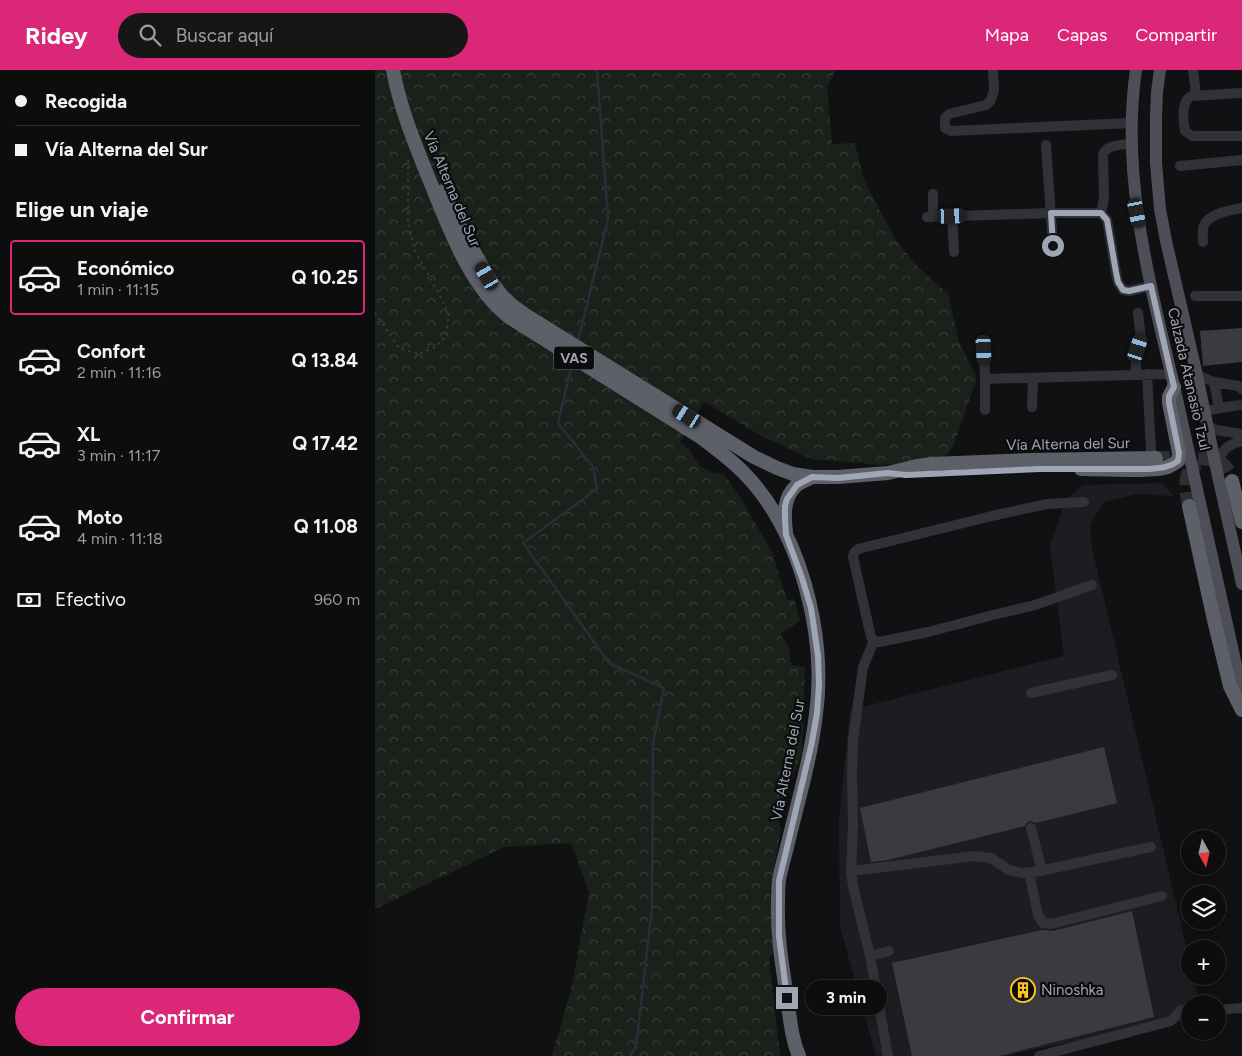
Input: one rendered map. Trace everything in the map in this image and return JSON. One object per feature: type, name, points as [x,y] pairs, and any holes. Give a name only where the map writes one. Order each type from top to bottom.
[{"type":"highway","name":"Vía Alterna del Sur","points":[[393,70],[407,108],[460,227],[487,276],[502,296],[518,310],[701,431],[743,472],[775,514],[786,535],[811,608],[818,656],[819,684],[812,742],[779,881],[778,920],[782,962],[793,1039],[799,1056]]},
{"type":"highway","name":"Vía Alterna del Sur","points":[[403,70],[407,108],[414,142],[452,235],[465,262],[486,293],[509,317],[701,431],[777,468],[793,474],[812,477],[838,478],[888,473],[932,464],[1153,454]]},
{"type":"highway","points":[[888,473],[906,475],[1040,469],[1164,468],[1173,465],[1178,461],[1179,457],[1169,403],[1169,396],[1174,387]]},
{"type":"highway","points":[[786,535],[785,506],[787,499],[797,485],[812,477]]},
{"type":"highway","points":[[1232,481],[1242,522]]},
{"type":"highway","points":[[1189,506],[1230,686],[1242,710]]},
{"type":"main road","name":"Calzada Atanasio Tzul","points":[[1135,70],[1132,144],[1137,213],[1151,286],[1242,692]]},
{"type":"main road","name":"Calzada Atanasio Tzul","points":[[1160,70],[1157,92],[1156,144],[1160,209],[1165,240],[1197,375],[1242,584]]},
{"type":"street","points":[[993,70],[994,90],[991,100],[986,105],[949,114],[945,118],[945,128],[951,131],[1132,123]]},
{"type":"street","points":[[1193,70],[1196,95]]},
{"type":"street","points":[[1241,93],[1191,96],[1184,103],[1184,126],[1185,131],[1192,136],[1242,136]]},
{"type":"street","points":[[1101,213],[1104,198],[1103,154],[1109,147],[1132,144]]},
{"type":"street","points":[[1046,145],[1053,246]]},
{"type":"street","points":[[1180,166],[1242,160]]},
{"type":"street","points":[[933,194],[930,217],[1101,213],[1107,220],[1120,287],[1123,290],[1129,291],[1151,286]]},
{"type":"street","points":[[1203,242],[1203,226],[1207,222],[1227,211],[1242,208]]},
{"type":"street","points":[[952,216],[954,252]]},
{"type":"street","points":[[1195,296],[1242,296]]},
{"type":"street","points":[[1136,374],[1141,338],[1139,313]]},
{"type":"street","points":[[984,350],[985,410]]},
{"type":"street","points":[[1147,374],[1153,454]]},
{"type":"street","points":[[985,379],[1171,374]]},
{"type":"street","points":[[1197,375],[1215,382],[1238,386],[1242,389]]},
{"type":"street","points":[[1032,408],[1033,378]]},
{"type":"street","points":[[1215,382],[1219,408]]},
{"type":"street","points":[[1204,411],[1232,406]]},
{"type":"street","points":[[1207,425],[1216,430],[1242,434]]},
{"type":"street","points":[[1217,471],[1221,455],[1226,447],[1235,442],[1242,441]]},
{"type":"street","points":[[1084,502],[1047,504],[996,515],[858,549],[853,557],[871,637],[874,641],[879,642],[928,632],[1035,605],[1092,585]]},
{"type":"street","points":[[874,641],[863,667],[853,741],[851,871],[870,956],[888,1056]]},
{"type":"street","points":[[1031,693],[1112,675]]},
{"type":"street","points":[[1031,828],[1042,871]]},
{"type":"street","points":[[851,871],[975,856],[991,858],[1009,870],[1022,873],[1042,871],[1151,847]]},
{"type":"street","points":[[1029,872],[1038,915],[1043,923],[1051,924],[1162,896]]},
{"type":"street","points":[[870,956],[889,951]]},
{"type":"street","points":[[1226,1009],[1242,1008]]},
{"type":"street","points":[[1039,1056],[1171,1021],[1181,1011]]},
{"type":"path","points":[[375,313],[399,348],[419,354],[435,347],[446,336],[449,315],[415,251],[408,222],[408,162],[414,142]]},
{"type":"shaded area","name":"Ninoshka","points":[[1162,483],[1174,496],[1137,494],[1104,502],[1090,524],[1091,544],[1185,940],[1181,940],[1181,985],[1195,985],[1198,995],[1181,995],[1181,1022],[1007,1056],[876,1056],[840,927],[839,819],[850,710],[1064,656],[1050,546],[1066,499],[1083,485]]},
{"type":"green space","points":[[375,70],[836,70],[827,87],[832,144],[855,143],[864,180],[895,239],[917,266],[948,294],[959,342],[977,378],[953,447],[942,460],[882,465],[812,459],[765,438],[704,402],[680,442],[690,450],[701,467],[711,472],[724,474],[740,497],[772,552],[787,600],[794,599],[800,620],[780,634],[789,647],[791,665],[805,667],[802,753],[777,816],[781,829],[770,889],[773,953],[769,958],[781,1056],[552,1056],[572,986],[589,892],[571,843],[504,847],[375,909]]},
{"type":"building","points":[[1242,328],[1242,362],[1203,366],[1200,331]]},
{"type":"building","points":[[1104,747],[1117,803],[1036,823],[1030,821],[1025,826],[888,860],[871,862],[860,808]]},
{"type":"building","name":"Ninoshka","points":[[1132,911],[1154,1017],[999,1056],[912,1056],[892,963],[1042,930],[1053,931]]},
{"type":"waterway","points":[[578,341],[608,219],[597,70]]},
{"type":"waterway","points":[[572,364],[558,423],[593,467],[597,489],[523,543],[609,663],[664,688],[653,743],[652,908],[636,1047],[630,1056]]},
{"type":"tunnel","points":[[1232,406],[1242,405]]},
{"type":"tunnel","points":[[1156,458],[1210,459],[1226,467],[1232,481]]},
{"type":"tunnel","points":[[1189,506],[1186,488],[1187,477],[1189,472],[1198,463]]},
{"type":"place","name":"Ninoshka","points":[[1023,990]]},
{"type":"route","points":[[787,998],[779,936],[779,881],[812,742],[819,684],[818,656],[811,608],[786,535],[785,506],[791,493],[797,485],[812,477],[838,478],[888,473],[906,475],[1040,469],[1148,469],[1164,468],[1178,461],[1179,453],[1169,403],[1169,396],[1174,387],[1151,286],[1129,291],[1123,290],[1120,287],[1107,220],[1101,213],[1051,213],[1053,246]]}]
